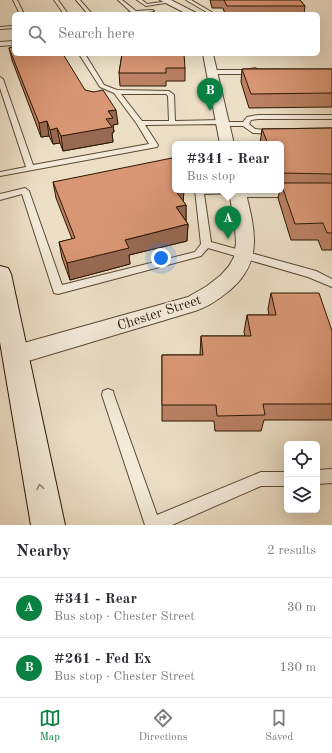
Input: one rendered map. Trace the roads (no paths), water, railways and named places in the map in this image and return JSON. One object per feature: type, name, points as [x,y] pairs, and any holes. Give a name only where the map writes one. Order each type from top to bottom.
[{"type":"main road","points":[[0,274],[48,525]]},
{"type":"street","points":[[169,2],[190,12]]},
{"type":"street","points":[[208,56],[226,141]]},
{"type":"street","name":"Chester Street","points":[[15,355],[195,303],[225,284],[240,266],[244,255],[246,231],[237,193]]},
{"type":"lane","points":[[15,0],[21,12]]},
{"type":"lane","points":[[56,0],[65,12]]},
{"type":"lane","points":[[78,0],[88,12]]},
{"type":"lane","points":[[120,0],[134,12]]},
{"type":"lane","points":[[139,0],[154,12]]},
{"type":"lane","points":[[146,5],[190,1],[209,12]]},
{"type":"lane","points":[[0,28],[12,27]]},
{"type":"lane","points":[[0,44],[12,43]]},
{"type":"lane","points":[[83,56],[102,86],[116,92],[167,92],[171,95],[172,122]]},
{"type":"lane","points":[[212,72],[262,70]]},
{"type":"lane","points":[[0,79],[30,168]]},
{"type":"lane","points":[[0,174],[154,145],[140,123],[116,92]]},
{"type":"lane","points":[[245,124],[249,118],[258,117],[332,117]]},
{"type":"lane","points":[[140,123],[172,122],[245,124],[253,131],[285,132]]},
{"type":"lane","points":[[0,197],[25,191],[58,290],[198,254],[206,244],[199,193]]},
{"type":"lane","points":[[280,193],[301,194]]},
{"type":"lane","points":[[206,244],[312,274],[332,283]]},
{"type":"lane","points":[[108,395],[153,525],[261,479],[284,479]]},
{"type":"lane","points":[[320,477],[332,476]]},
{"type":"place","name":"#261 - Fed Ex","points":[[210,111]]},
{"type":"place","name":"#341 - Rear","points":[[228,239]]}]
